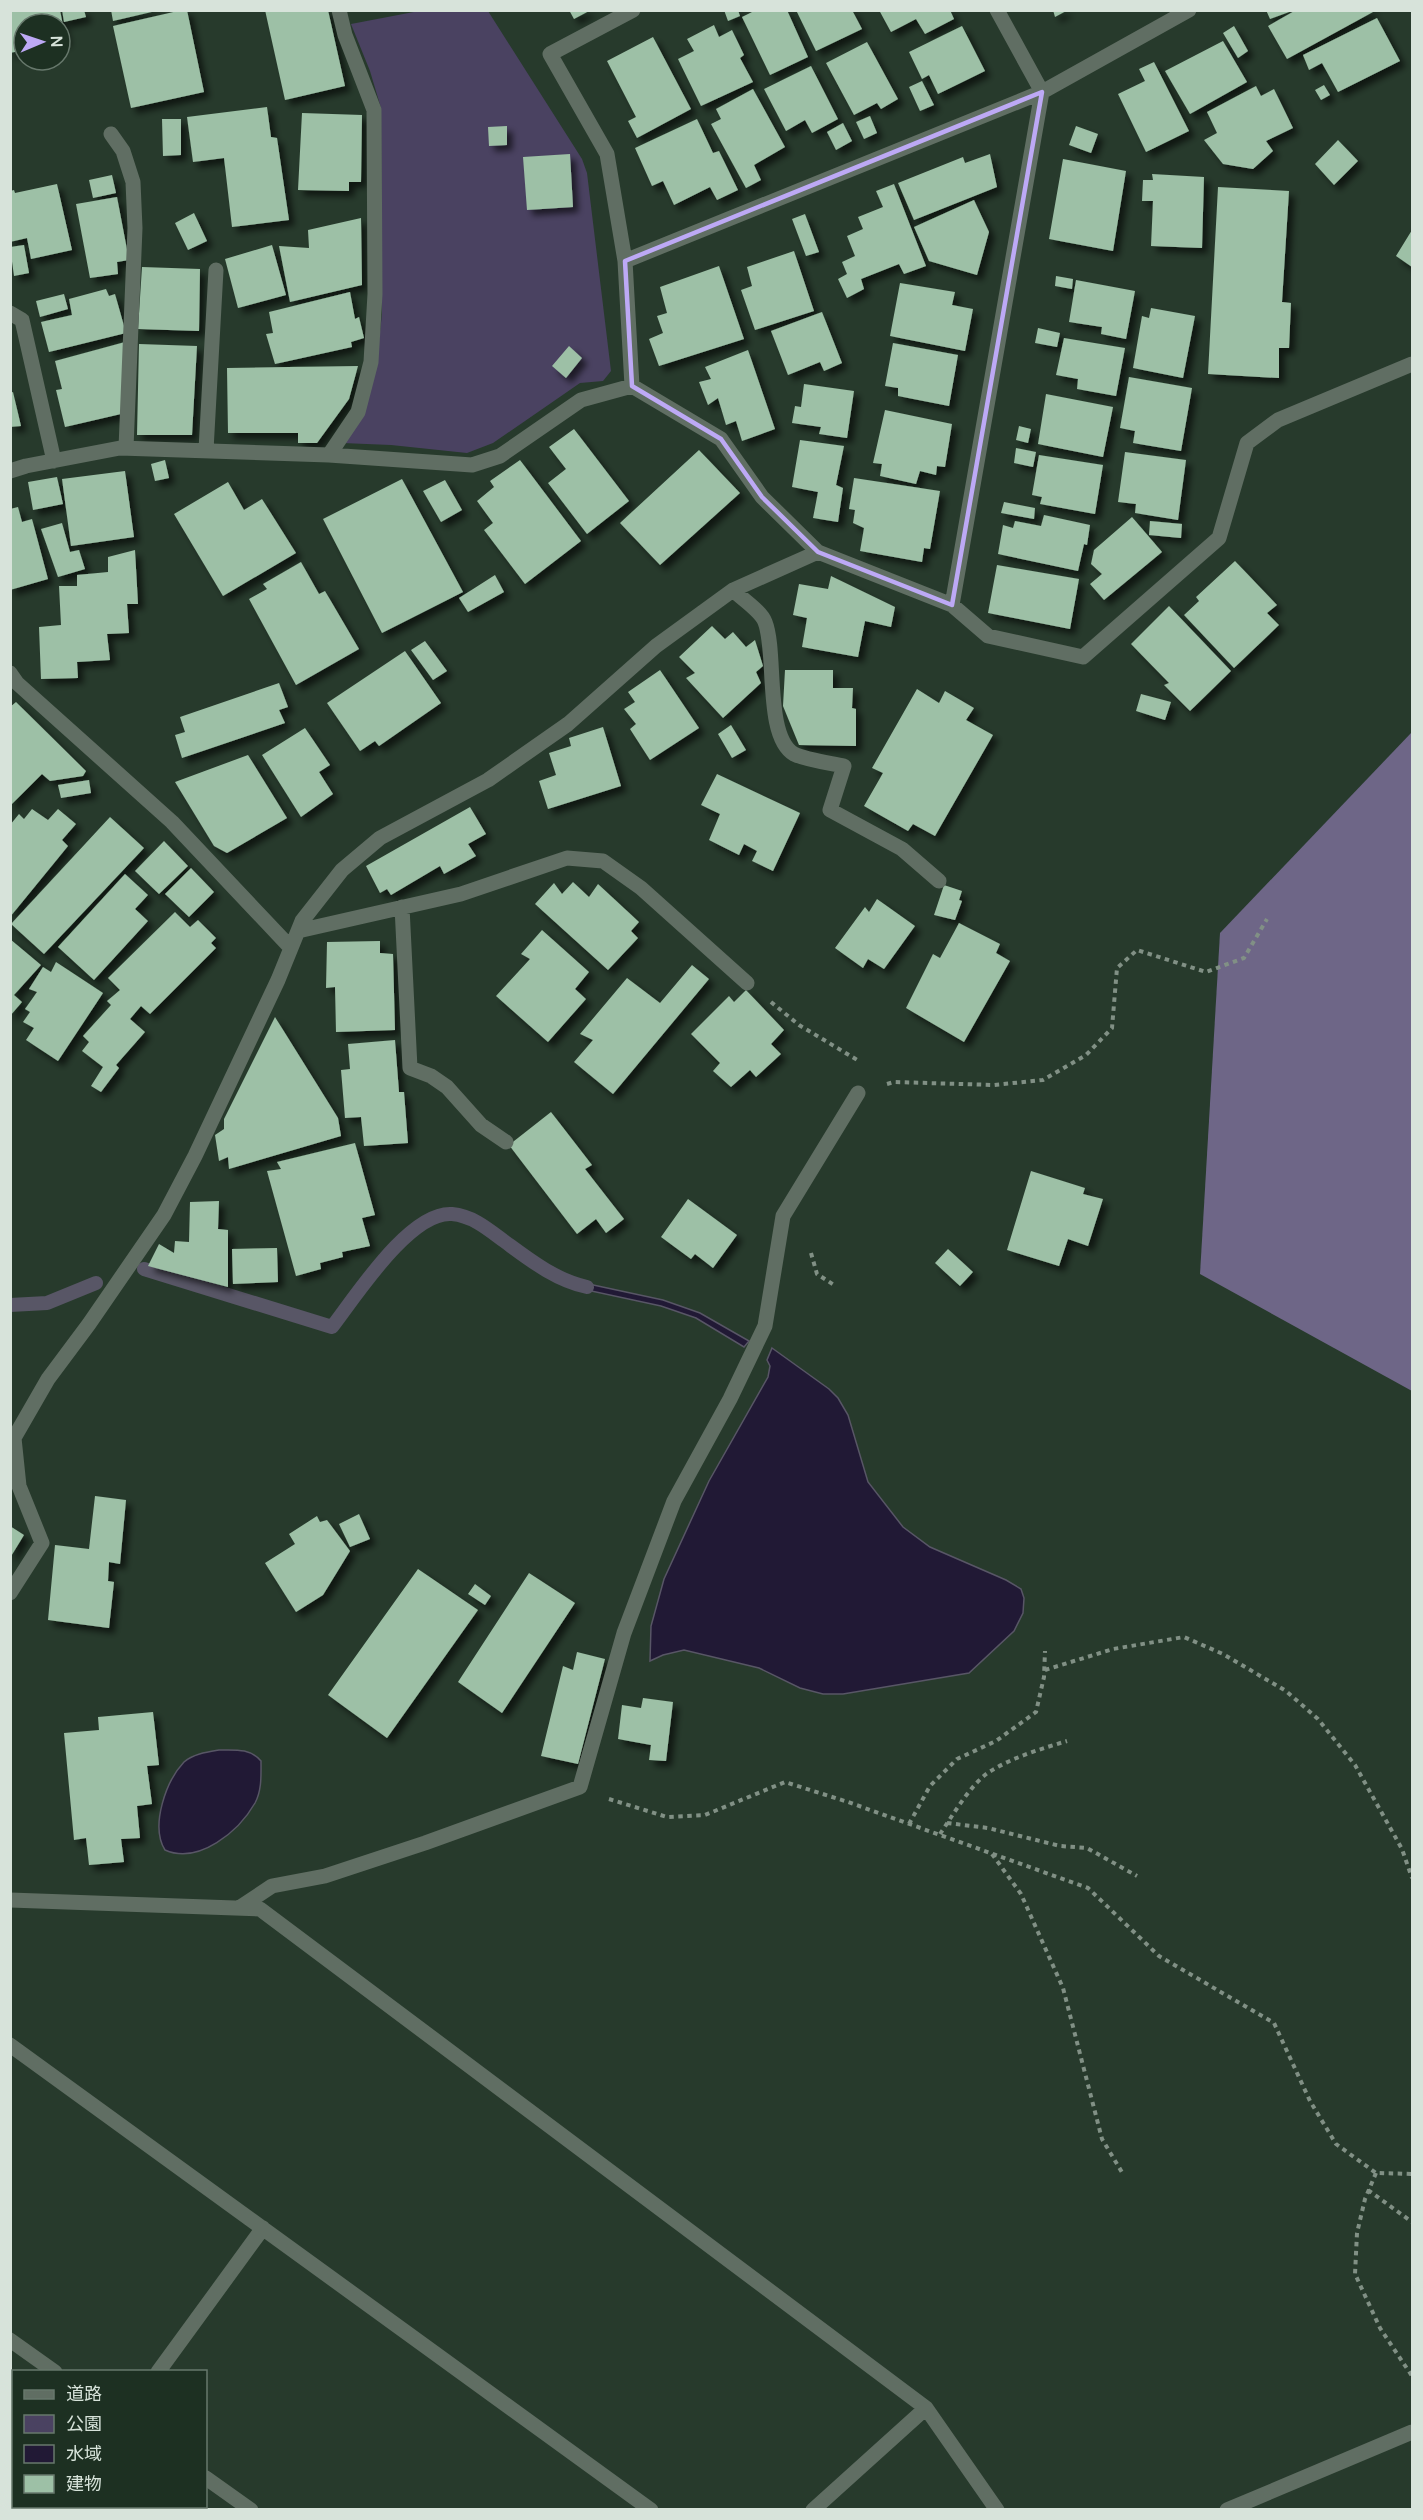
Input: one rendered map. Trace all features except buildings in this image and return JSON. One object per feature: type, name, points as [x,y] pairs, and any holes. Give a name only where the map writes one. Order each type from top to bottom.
[{"type":"street","points":[[328,455],[357,412],[371,362],[375,294],[375,110],[345,35],[339,10]]},
{"type":"street","points":[[633,10],[550,54],[607,154],[625,261],[633,386]]},
{"type":"street","points":[[952,605],[1042,93],[997,10]]},
{"type":"street","points":[[625,261],[1042,93],[1189,10]]},
{"type":"street","points":[[111,134],[123,151],[133,182],[135,228],[126,448]]},
{"type":"street","points":[[206,450],[216,270]]},
{"type":"street","points":[[10,313],[22,320],[54,461]]},
{"type":"street","points":[[10,471],[126,448],[328,455],[472,465],[500,456],[581,400],[633,386],[721,439],[762,497],[818,552],[952,605],[988,636],[1083,657],[1219,538],[1247,443],[1278,420],[1413,364]]},
{"type":"street","points":[[10,1593],[42,1543],[19,1486],[12,1437],[48,1379],[164,1215],[195,1156],[278,980],[302,921],[342,870],[380,838],[488,780],[568,724],[656,646],[733,590],[818,552]]},
{"type":"street","points":[[733,590],[765,620],[773,700],[783,743],[795,754],[844,766],[830,810],[902,849],[939,880]]},
{"type":"street","points":[[13,681],[172,822],[290,947]]},
{"type":"street","points":[[298,931],[461,894],[567,858],[603,861],[641,888],[747,983]]},
{"type":"street","points":[[402,907],[410,1068],[430,1076],[447,1088],[481,1125],[506,1143]]},
{"type":"street","points":[[239,1908],[272,1886],[325,1876],[580,1787],[624,1633],[674,1501],[730,1399],[765,1326],[783,1216],[858,1093]]},
{"type":"street","points":[[10,1900],[260,1909],[926,2408],[997,2510]]},
{"type":"street","points":[[10,2045],[651,2510]]},
{"type":"street","points":[[159,2370],[262,2228]]},
{"type":"street","points":[[10,2340],[52,2370]]},
{"type":"street","points":[[813,2510],[926,2408]]},
{"type":"street","points":[[1227,2510],[1413,2432]]},
{"type":"street","points":[[207,2479],[250,2510]]},
{"type":"path","points":[[858,1093],[894,1082],[994,1084],[1043,1080],[1086,1055],[1112,1028],[1117,968],[1137,950],[1206,972],[1244,958],[1267,919]]},
{"type":"path","points":[[747,983],[799,1025],[866,1065]]},
{"type":"path","points":[[885,1076],[894,1082]]},
{"type":"path","points":[[1045,1670],[1113,1649],[1184,1637],[1223,1654],[1286,1691],[1318,1719],[1355,1765],[1402,1849],[1413,1878]]},
{"type":"path","points":[[909,1824],[930,1786],[957,1759],[996,1741],[1036,1713],[1045,1670],[1045,1651]]},
{"type":"path","points":[[940,1834],[961,1803],[988,1773],[1035,1750],[1067,1741]]},
{"type":"path","points":[[580,1787],[618,1803],[667,1817],[705,1815],[785,1782],[940,1834],[1088,1888],[1159,1956],[1274,2023],[1310,2101],[1336,2144],[1376,2173],[1413,2174]]},
{"type":"path","points":[[947,1823],[988,1828],[1060,1846],[1087,1848],[1137,1876]]},
{"type":"path","points":[[992,1854],[1021,1894],[1063,1988],[1102,2139],[1123,2174]]},
{"type":"path","points":[[1376,2173],[1368,2190],[1357,2233],[1355,2274],[1380,2328],[1413,2376]]},
{"type":"path","points":[[1368,2190],[1413,2222]]},
{"type":"highlighted area","points":[[1042,92],[952,605],[818,552],[762,497],[721,439],[632,386],[625,261]]},
{"type":"green space","points":[[419,11],[488,11],[582,159],[587,173],[611,371],[603,381],[580,383],[493,443],[467,453],[391,445],[342,443],[377,358],[382,314],[381,108],[370,71],[351,24]]},
{"type":"shaded area","points":[[1412,732],[1412,1391],[1200,1274],[1220,933]]},
{"type":"water","points":[[570,1280],[663,1300],[700,1313],[749,1341],[744,1347],[696,1318],[661,1306],[568,1286]]},
{"type":"water","points":[[772,1348],[838,1398],[848,1415],[868,1482],[903,1527],[930,1547],[1006,1580],[1021,1589],[1024,1598],[1023,1613],[1014,1631],[969,1673],[843,1694],[823,1694],[800,1688],[759,1668],[684,1650],[650,1661],[651,1626],[664,1579],[709,1481],[768,1377],[770,1366],[767,1360]]},
{"type":"water","points":[[219,1750],[247,1752],[261,1761],[260,1788],[255,1803],[239,1824],[217,1843],[191,1853],[165,1850],[159,1829],[160,1817],[171,1780],[188,1759]]},
{"type":"waterway","points":[[144,1269],[332,1327],[369,1277],[402,1240],[419,1226],[436,1217],[452,1214],[467,1217],[480,1224],[533,1262],[564,1280],[587,1287]]},
{"type":"waterway","points":[[10,1305],[47,1303],[96,1283]]}]
